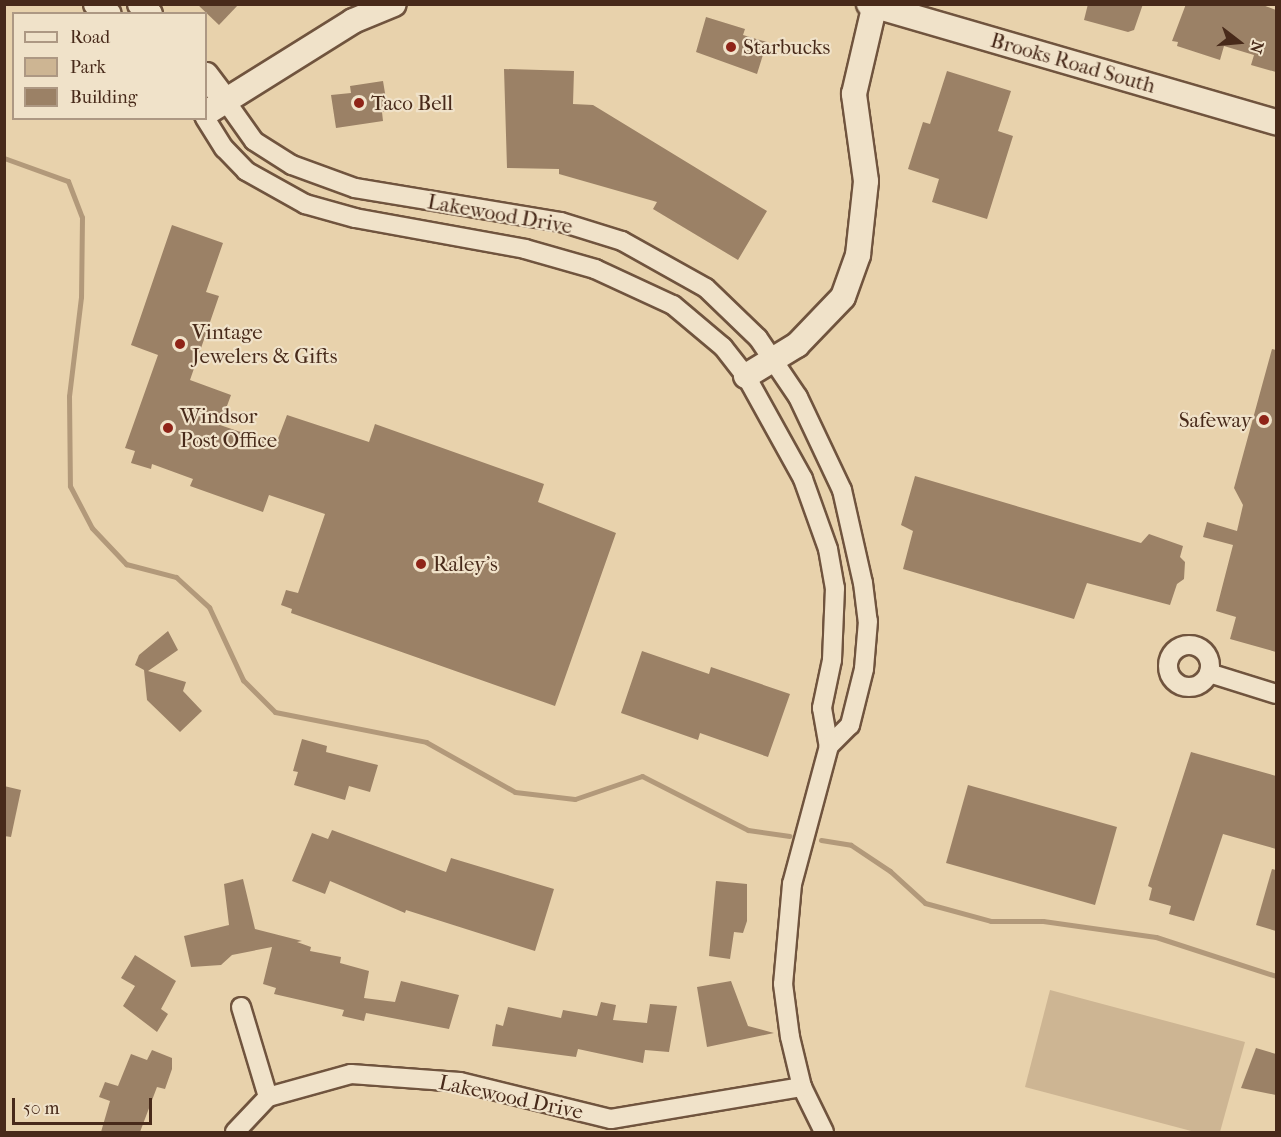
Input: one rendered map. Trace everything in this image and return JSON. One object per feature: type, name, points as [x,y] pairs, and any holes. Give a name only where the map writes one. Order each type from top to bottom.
[{"type":"street","points":[[215,107],[353,21],[394,4]]},
{"type":"street","points":[[746,376],[797,345],[843,297],[858,255],[866,181],[854,94],[873,5]]},
{"type":"street","name":"Brooks Road South","points":[[873,5],[1276,122]]},
{"type":"street","name":"Lakewood Drive","points":[[207,79],[215,107],[254,141],[292,165],[355,188],[561,222],[621,241],[706,288],[758,338],[798,397],[842,490],[864,593],[868,621],[864,669],[850,725],[829,746]]},
{"type":"street","name":"Lakewood Drive","points":[[206,120],[224,148],[246,171],[305,204],[355,218],[525,249],[595,269],[674,305],[723,347],[746,376],[803,479],[828,549],[835,588],[832,660],[822,708],[829,746],[792,884],[785,937],[783,984],[802,1087],[824,1132]]},
{"type":"street","points":[[1209,673],[1276,694]]},
{"type":"street","points":[[235,1132],[268,1097],[241,1007]]},
{"type":"street","name":"Lakewood Drive","points":[[268,1097],[351,1074],[460,1082],[612,1119],[802,1087]]},
{"type":"green space","points":[[1050,990],[1245,1042],[1220,1132],[1195,1132],[1025,1087]]},
{"type":"building","points":[[197,4],[239,4],[219,25]]},
{"type":"building","points":[[1088,4],[1143,4],[1134,30],[1128,32],[1084,20]]},
{"type":"building","points":[[1186,4],[1260,4],[1276,10],[1276,72],[1251,65],[1254,55],[1224,46],[1220,60],[1177,46],[1178,42],[1172,41]]},
{"type":"building","name":"Starbucks","points":[[706,17],[745,29],[743,35],[767,42],[757,74],[696,52]]},
{"type":"building","points":[[504,69],[574,71],[573,104],[593,105],[767,211],[738,260],[653,209],[657,202],[559,174],[559,169],[507,168]]},
{"type":"building","points":[[947,71],[1011,91],[998,131],[1013,136],[987,219],[932,202],[939,179],[908,169],[923,122],[930,124]]},
{"type":"building","name":"Taco Bell","points":[[383,81],[388,111],[382,112],[383,121],[336,128],[331,95],[351,93],[350,86]]},
{"type":"building","points":[[172,225],[223,243],[206,292],[219,296],[190,380],[231,395],[220,425],[276,444],[287,415],[369,442],[375,424],[544,484],[538,502],[616,533],[555,706],[291,613],[292,609],[281,605],[286,590],[298,593],[325,514],[269,495],[263,512],[190,486],[193,479],[152,464],[151,469],[131,463],[135,451],[125,448],[158,355],[131,345]]},
{"type":"building","points":[[1272,349],[1276,350],[1276,652],[1230,639],[1236,617],[1216,611],[1233,545],[1203,537],[1207,522],[1237,531],[1243,505],[1234,488]]},
{"type":"building","points":[[915,476],[1141,543],[1149,534],[1183,546],[1180,557],[1185,562],[1184,579],[1177,584],[1170,605],[1087,583],[1074,619],[903,569],[913,531],[901,525]]},
{"type":"building","points":[[168,631],[178,650],[148,671],[186,682],[183,691],[202,711],[180,732],[147,700],[144,670],[135,665],[139,655]]},
{"type":"building","points":[[642,651],[709,674],[711,667],[790,694],[768,757],[700,733],[698,740],[621,713]]},
{"type":"building","points":[[302,739],[327,746],[326,752],[378,765],[370,792],[349,786],[345,800],[294,785],[298,772],[293,771]]},
{"type":"building","points":[[1191,752],[1276,776],[1276,849],[1223,834],[1194,921],[1169,914],[1171,906],[1149,900],[1152,888],[1148,886]]},
{"type":"building","points":[[968,785],[1117,827],[1095,905],[946,863]]},
{"type":"building","points":[[4,786],[21,790],[11,837],[4,836]]},
{"type":"building","points":[[332,830],[446,872],[451,858],[554,889],[535,951],[406,910],[405,913],[330,881],[325,894],[292,881],[312,833],[328,839]]},
{"type":"building","points":[[1272,869],[1276,870],[1276,931],[1256,925]]},
{"type":"building","points":[[243,879],[255,929],[302,941],[297,942],[311,947],[310,951],[341,957],[340,963],[369,971],[364,998],[395,1002],[401,981],[459,995],[449,1029],[366,1013],[364,1021],[342,1016],[344,1010],[274,994],[276,988],[263,984],[272,947],[232,955],[221,965],[191,967],[184,936],[229,925],[224,884]]},
{"type":"building","points":[[716,881],[747,884],[747,921],[743,933],[734,932],[730,959],[709,956]]},
{"type":"building","points":[[135,955],[176,981],[161,1009],[168,1014],[157,1032],[123,1006],[135,986],[121,978]]},
{"type":"building","points":[[731,981],[748,1026],[774,1033],[707,1047],[697,987]]},
{"type":"building","points":[[601,1002],[616,1005],[613,1020],[647,1023],[650,1004],[677,1006],[669,1052],[645,1050],[643,1063],[578,1049],[576,1057],[492,1046],[496,1024],[503,1026],[508,1007],[561,1018],[563,1010],[597,1016]]},
{"type":"building","points":[[1256,1048],[1276,1054],[1276,1095],[1241,1088]]},
{"type":"building","points":[[152,1050],[172,1058],[172,1069],[165,1089],[157,1087],[140,1132],[101,1132],[110,1101],[99,1097],[105,1082],[118,1086],[131,1054],[147,1060]]},
{"type":"waterway","points":[[4,158],[68,181],[82,217],[81,297],[69,396],[70,486],[92,528],[126,564],[176,577],[209,607],[243,680],[275,712],[426,742],[515,792],[575,799],[642,776],[748,830],[790,836]]},
{"type":"waterway","points":[[821,840],[851,845],[890,871],[925,903],[991,921],[1043,921],[1156,937],[1276,976]]},
{"type":"place","name":"Starbucks","points":[[731,47]]},
{"type":"place","name":"Taco Bell","points":[[359,103]]},
{"type":"place","name":"Vintage Jewelers & Gifts","points":[[180,344]]},
{"type":"place","name":"Safeway","points":[[1264,420]]},
{"type":"place","name":"Windsor Post Office","points":[[168,428]]},
{"type":"place","name":"Raley's","points":[[421,564]]}]
